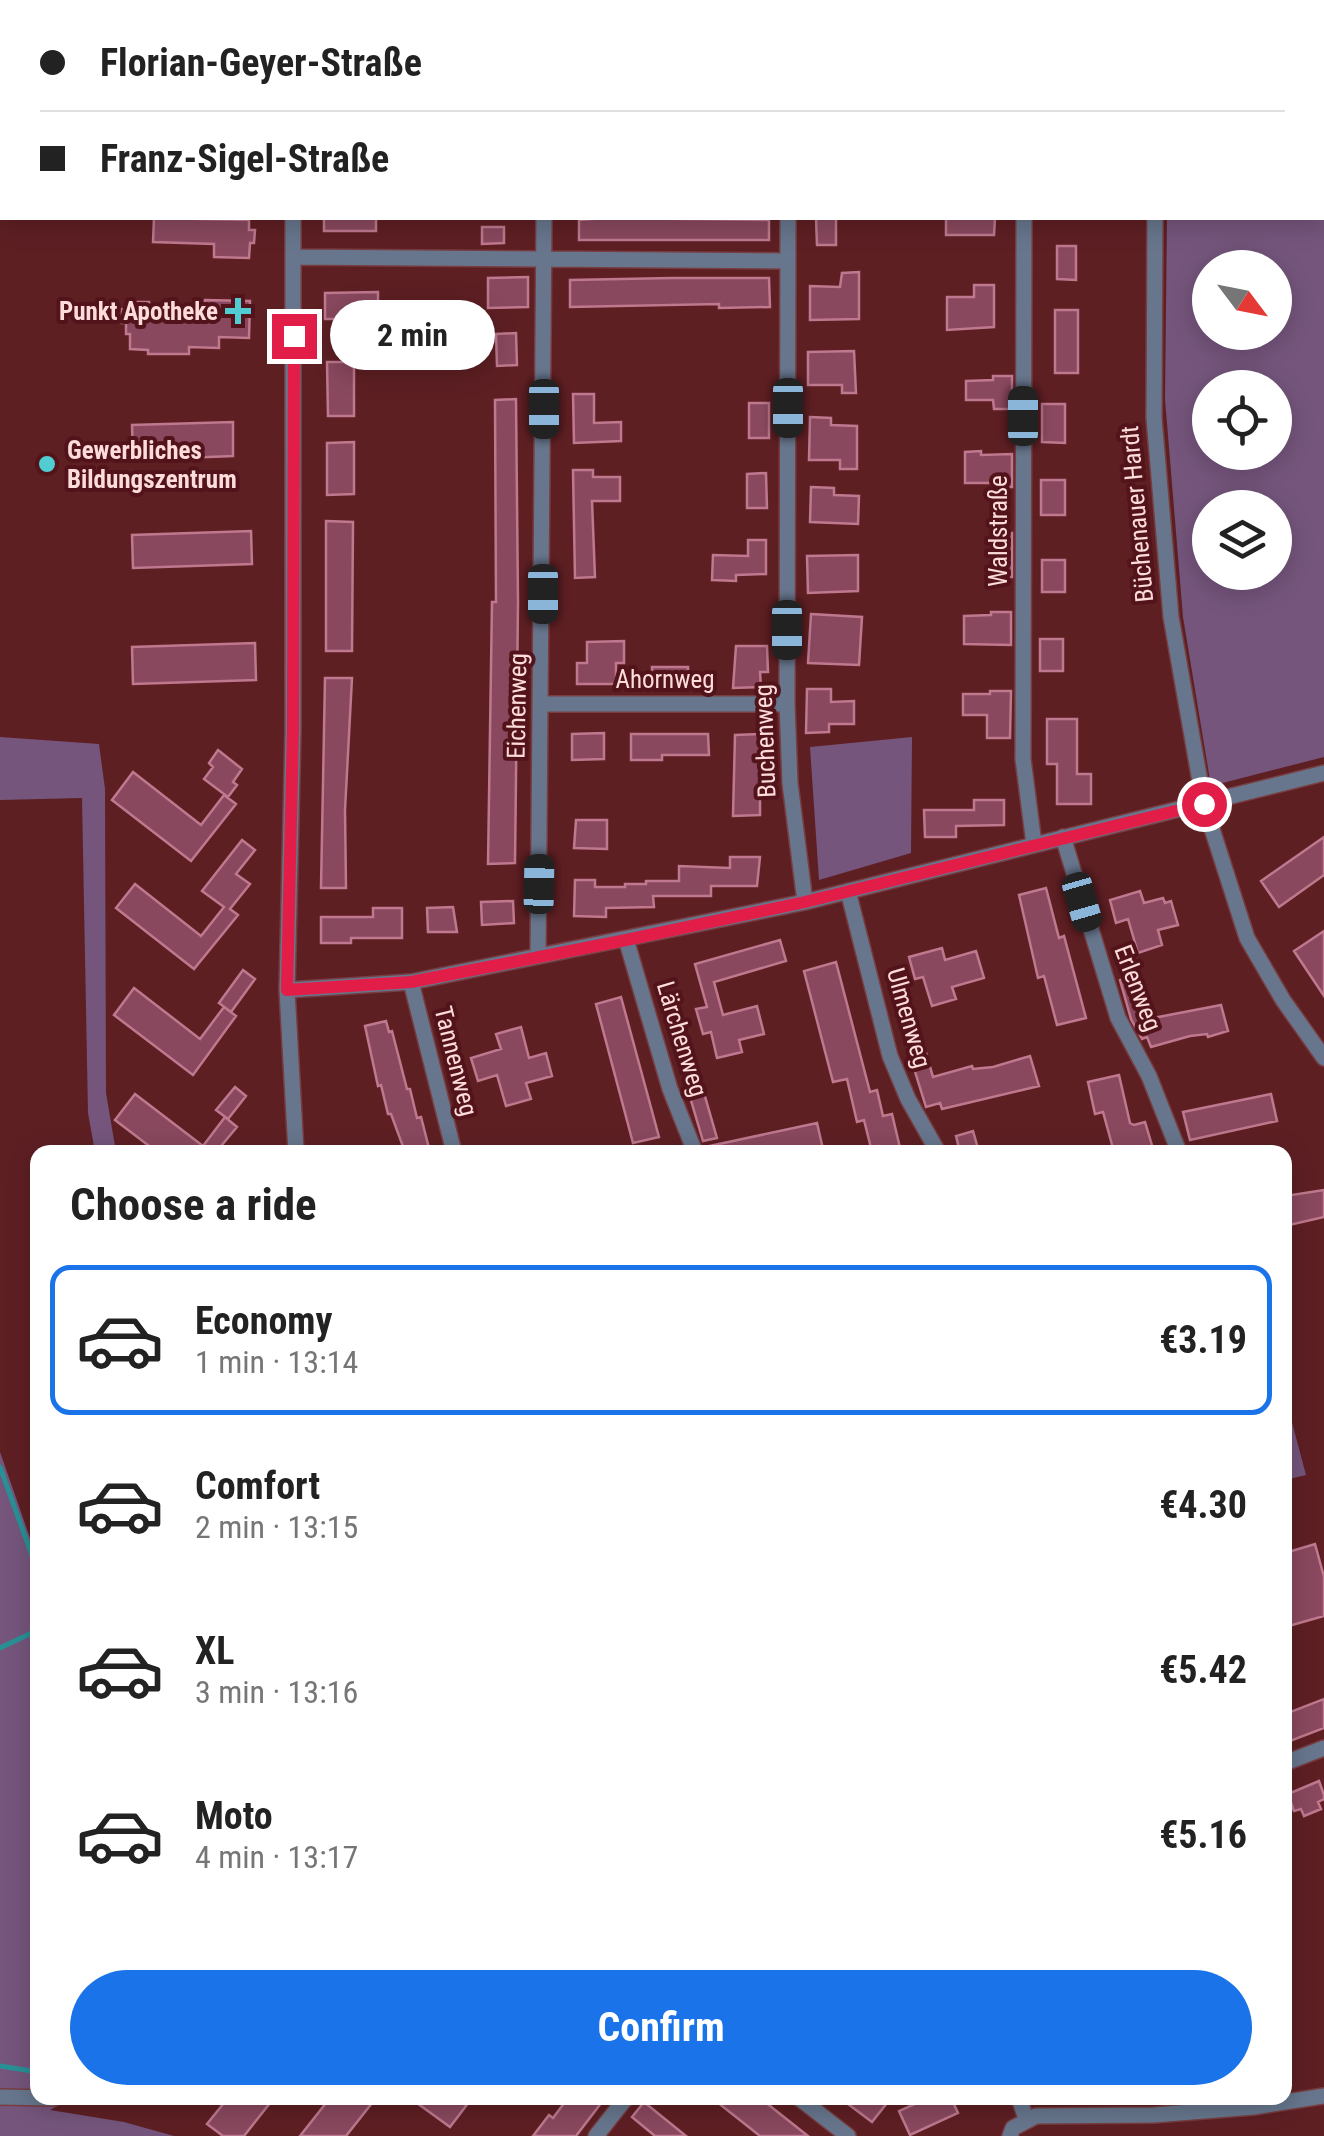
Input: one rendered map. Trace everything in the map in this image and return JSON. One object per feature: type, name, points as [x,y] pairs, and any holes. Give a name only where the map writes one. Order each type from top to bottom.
[{"type":"street","points":[[293,220],[293,730],[287,990],[296,1145]]},
{"type":"street","name":"Eichenweg","points":[[538,956],[544,220]]},
{"type":"street","name":"Buchenweg","points":[[788,220],[787,704],[790,783],[805,902]]},
{"type":"street","name":"Waldstraße","points":[[1024,220],[1023,759],[1034,844]]},
{"type":"street","name":"Büchenauer Hardt","points":[[1155,220],[1156,438],[1171,617],[1204,804],[1248,938],[1283,1000],[1324,1058]]},
{"type":"street","points":[[293,257],[788,261]]},
{"type":"street","name":"Ahornweg","points":[[542,704],[787,704]]},
{"type":"street","points":[[287,990],[411,982],[626,940],[805,902],[1324,773]]},
{"type":"street","name":"Erlenweg","points":[[1063,836],[1118,1018],[1149,1076],[1175,1145]]},
{"type":"street","name":"Ulmenweg","points":[[848,891],[890,1056],[934,1145]]},
{"type":"street","name":"Lärchenweg","points":[[626,940],[670,1089],[692,1145]]},
{"type":"street","name":"Tannenweg","points":[[411,982],[452,1145]]},
{"type":"street","points":[[1292,1759],[1324,1748]]},
{"type":"street","points":[[1292,2101],[1324,2096]]},
{"type":"street","points":[[0,2097],[30,2098]]},
{"type":"street","points":[[596,2136],[620,2105]]},
{"type":"street","points":[[809,2105],[848,2136]]},
{"type":"street","points":[[1021,2105],[1026,2119]]},
{"type":"street","points":[[1010,2136],[1013,2128],[1026,2119],[1154,2115],[1267,2105]]},
{"type":"shaded area","points":[[1167,220],[1324,220],[1324,757],[1211,786],[1183,617],[1165,399]]},
{"type":"shaded area","points":[[0,737],[99,744],[105,789],[106,1093],[115,1145],[94,1145],[88,1113],[82,798],[0,800]]},
{"type":"shaded area","points":[[912,737],[911,853],[819,880],[810,747]]},
{"type":"shaded area","points":[[1292,1422],[1306,1475],[1292,1478]]},
{"type":"shaded area","points":[[0,1452],[30,1538],[30,2105],[59,2105],[50,2110],[124,2122],[174,2136],[0,2136]]},
{"type":"building","points":[[154,220],[249,220],[249,230],[255,230],[249,258],[214,257],[214,244],[153,242]]},
{"type":"building","points":[[324,220],[376,220],[376,231],[324,231]]},
{"type":"building","points":[[579,220],[769,220],[769,240],[579,240]]},
{"type":"building","points":[[816,220],[836,220],[836,245],[817,245]]},
{"type":"building","points":[[946,220],[995,220],[994,235],[946,235]]},
{"type":"building","points":[[482,227],[504,227],[504,243],[482,244]]},
{"type":"building","points":[[1057,246],[1076,246],[1076,280],[1057,279]]},
{"type":"building","points":[[859,272],[859,319],[810,320],[810,286],[840,287],[842,273]]},
{"type":"building","points":[[528,277],[528,307],[488,308],[488,278]]},
{"type":"building","points":[[769,278],[770,307],[570,307],[570,280]]},
{"type":"building","points":[[974,285],[994,285],[994,327],[947,330],[947,297],[974,297]]},
{"type":"building","points":[[378,292],[378,316],[325,319],[325,293]]},
{"type":"building","points":[[205,300],[250,301],[249,338],[219,337],[219,348],[189,347],[189,354],[148,354],[148,350],[130,349],[122,309],[134,310],[134,302],[149,302],[149,310],[204,311]]},
{"type":"building","points":[[1055,310],[1078,310],[1078,373],[1055,373]]},
{"type":"building","points":[[516,333],[517,365],[497,366],[496,334]]},
{"type":"building","points":[[854,351],[856,393],[842,393],[842,385],[808,385],[808,352]]},
{"type":"building","points":[[327,362],[354,362],[354,416],[328,416]]},
{"type":"building","points":[[993,376],[1012,376],[1012,409],[994,409],[993,400],[966,400],[966,381],[993,380]]},
{"type":"building","points":[[573,394],[594,394],[594,423],[621,422],[621,441],[574,443]]},
{"type":"building","points":[[516,399],[515,863],[488,864],[492,602],[496,602],[495,400]]},
{"type":"building","points":[[749,403],[769,403],[769,438],[749,438]]},
{"type":"building","points":[[1042,404],[1065,404],[1065,443],[1042,442]]},
{"type":"building","points":[[810,417],[831,418],[831,425],[857,426],[857,469],[840,469],[840,460],[809,460]]},
{"type":"building","points":[[233,422],[233,456],[133,460],[132,425]]},
{"type":"building","points":[[354,442],[354,494],[327,495],[327,443]]},
{"type":"building","points":[[981,451],[981,455],[1012,454],[1012,487],[965,483],[965,452]]},
{"type":"building","points":[[573,470],[593,470],[593,477],[620,477],[620,501],[592,501],[595,577],[575,578]]},
{"type":"building","points":[[766,473],[767,508],[747,508],[747,474]]},
{"type":"building","points":[[1041,480],[1065,480],[1065,515],[1041,515]]},
{"type":"building","points":[[811,487],[834,488],[834,495],[859,496],[858,524],[810,522]]},
{"type":"building","points":[[326,521],[353,522],[352,651],[326,651]]},
{"type":"building","points":[[251,531],[252,564],[133,568],[132,535]]},
{"type":"building","points":[[991,533],[1012,533],[1012,577],[991,577]]},
{"type":"building","points":[[748,540],[766,540],[766,574],[736,575],[736,581],[712,580],[713,555],[748,556]]},
{"type":"building","points":[[858,555],[858,591],[808,593],[807,556]]},
{"type":"building","points":[[1042,560],[1065,560],[1065,592],[1042,592]]},
{"type":"building","points":[[1011,612],[1011,645],[964,644],[964,616]]},
{"type":"building","points":[[811,614],[862,617],[859,665],[808,663]]},
{"type":"building","points":[[1040,639],[1063,639],[1063,671],[1040,671]]},
{"type":"building","points":[[624,641],[624,663],[616,663],[616,684],[577,684],[577,663],[587,663],[587,642]]},
{"type":"building","points":[[255,643],[256,680],[133,684],[132,647]]},
{"type":"building","points":[[736,646],[767,646],[768,672],[760,672],[761,687],[733,688]]},
{"type":"building","points":[[652,667],[688,667],[688,687],[652,687]]},
{"type":"building","points":[[325,678],[352,678],[345,810],[346,888],[321,888]]},
{"type":"building","points":[[807,689],[831,689],[831,702],[854,701],[854,724],[829,724],[829,732],[806,733]]},
{"type":"building","points":[[1011,691],[1010,738],[987,738],[987,715],[963,715],[963,694]]},
{"type":"building","points":[[1047,719],[1077,719],[1077,774],[1091,774],[1091,804],[1057,804],[1057,764],[1047,764]]},
{"type":"building","points":[[604,733],[604,759],[572,760],[572,734]]},
{"type":"building","points":[[631,734],[708,734],[709,755],[662,755],[662,760],[631,760]]},
{"type":"building","points":[[760,734],[760,815],[733,816],[735,735]]},
{"type":"building","points":[[218,750],[242,769],[228,797],[204,779]]},
{"type":"building","points":[[133,772],[201,825],[224,795],[236,804],[191,861],[112,800]]},
{"type":"building","points":[[974,800],[1004,800],[1004,825],[956,826],[956,837],[925,837],[924,810],[974,810]]},
{"type":"building","points":[[576,820],[607,820],[607,849],[574,848]]},
{"type":"building","points":[[1324,837],[1324,875],[1279,907],[1261,881]]},
{"type":"building","points":[[242,840],[255,850],[236,874],[250,884],[230,909],[238,915],[194,969],[116,908],[135,884],[201,936],[224,907],[202,891]]},
{"type":"building","points":[[730,857],[760,857],[757,886],[711,886],[711,896],[653,896],[654,907],[606,908],[606,917],[574,916],[575,880],[595,880],[595,887],[679,881],[679,866],[730,868]]},
{"type":"building","points":[[1046,888],[1059,938],[1064,936],[1086,1018],[1057,1025],[1044,976],[1038,978],[1019,895]]},
{"type":"building","points":[[1140,891],[1144,903],[1163,898],[1165,903],[1171,901],[1178,925],[1158,930],[1162,945],[1138,953],[1128,919],[1116,923],[1110,900]]},
{"type":"building","points":[[513,901],[514,923],[482,925],[481,902]]},
{"type":"building","points":[[453,907],[457,932],[428,932],[427,908]]},
{"type":"building","points":[[373,908],[402,908],[402,938],[351,938],[351,943],[321,943],[321,917],[373,917]]},
{"type":"building","points":[[1324,931],[1324,996],[1294,951]]},
{"type":"building","points":[[780,940],[786,961],[714,982],[723,1015],[757,1006],[764,1034],[739,1040],[742,1052],[717,1058],[711,1032],[703,1034],[696,1009],[707,1007],[695,964]]},
{"type":"building","points":[[942,948],[945,960],[976,951],[984,978],[952,987],[956,999],[932,1006],[923,977],[915,979],[909,957]]},
{"type":"building","points":[[836,962],[870,1092],[877,1090],[883,1116],[892,1114],[899,1145],[870,1145],[864,1120],[857,1122],[847,1079],[833,1082],[804,971]]},
{"type":"building","points":[[243,970],[255,979],[231,1012],[219,1003]]},
{"type":"building","points":[[1135,975],[1148,1019],[1221,1005],[1228,1031],[1151,1047],[1131,1019],[1120,980]]},
{"type":"building","points":[[134,988],[200,1039],[224,1007],[236,1016],[193,1075],[114,1015]]},
{"type":"building","points":[[621,997],[659,1137],[633,1143],[596,1004]]},
{"type":"building","points":[[386,1021],[389,1032],[392,1031],[407,1089],[417,1118],[421,1117],[428,1145],[402,1145],[388,1114],[381,1085],[378,1086],[365,1026]]},
{"type":"building","points":[[521,1027],[529,1058],[546,1053],[552,1076],[526,1083],[531,1099],[506,1106],[497,1075],[478,1081],[471,1058],[501,1049],[496,1034]]},
{"type":"building","points":[[923,1042],[933,1077],[1030,1056],[1039,1086],[942,1109],[940,1103],[926,1107],[907,1046]]},
{"type":"building","points":[[1119,1075],[1130,1123],[1145,1122],[1152,1145],[1112,1145],[1103,1112],[1095,1114],[1088,1082]]},
{"type":"building","points":[[235,1087],[246,1096],[228,1119],[216,1110]]},
{"type":"building","points":[[704,1093],[717,1138],[703,1141],[690,1097]]},
{"type":"building","points":[[135,1094],[202,1145],[148,1145],[115,1120]]},
{"type":"building","points":[[1271,1094],[1277,1121],[1190,1140],[1183,1112]]},
{"type":"building","points":[[225,1117],[237,1127],[222,1145],[204,1145]]},
{"type":"building","points":[[817,1123],[822,1145],[714,1145]]},
{"type":"building","points":[[973,1131],[977,1145],[958,1145],[956,1136]]},
{"type":"building","points":[[1324,1190],[1324,1217],[1292,1224],[1292,1195]]},
{"type":"building","points":[[1315,1544],[1324,1577],[1324,1616],[1292,1625],[1292,1551]]},
{"type":"building","points":[[1324,1699],[1324,1728],[1292,1740],[1292,1711]]},
{"type":"building","points":[[1319,1781],[1324,1795],[1318,1802],[1321,1809],[1304,1816],[1301,1809],[1294,1811],[1292,1792]]},
{"type":"building","points":[[222,2105],[268,2105],[244,2136],[223,2136],[207,2124]]},
{"type":"building","points":[[324,2105],[370,2105],[346,2136],[300,2136]]},
{"type":"building","points":[[420,2105],[467,2105],[450,2127]]},
{"type":"building","points":[[563,2105],[600,2105],[576,2136],[533,2136],[549,2115],[553,2118]]},
{"type":"building","points":[[642,2105],[648,2105],[686,2136],[655,2136],[632,2117]]},
{"type":"building","points":[[721,2105],[769,2105],[808,2136],[760,2136]]},
{"type":"building","points":[[849,2105],[885,2105],[872,2122]]},
{"type":"building","points":[[912,2105],[954,2105],[958,2113],[910,2135],[899,2111]]},
{"type":"waterway","points":[[0,1467],[30,1550]]},
{"type":"waterway","points":[[0,1648],[30,1634]]},
{"type":"waterway","points":[[0,2066],[30,2071]]},
{"type":"place","name":"Punkt Apotheke","points":[[238,311]]},
{"type":"place","name":"Gewerbliches Bildungszentrum","points":[[47,464]]},
{"type":"route","points":[[294,336],[293,730],[287,990],[411,982],[626,940],[805,902],[1204,804]]}]
